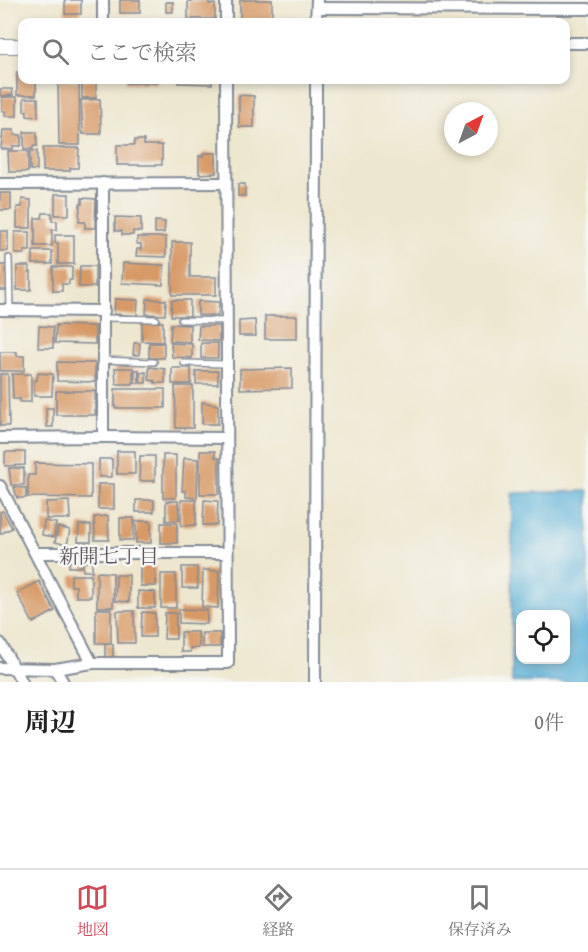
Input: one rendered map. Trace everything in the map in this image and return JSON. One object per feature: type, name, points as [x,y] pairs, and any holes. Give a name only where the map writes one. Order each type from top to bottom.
[{"type":"street","points":[[103,0],[103,18]]},
{"type":"street","points":[[226,0],[226,18]]},
{"type":"street","points":[[316,4],[521,4],[588,9]]},
{"type":"street","points":[[570,43],[588,43]]},
{"type":"street","points":[[0,46],[18,46]]},
{"type":"street","points":[[0,668],[55,669],[92,663],[228,663],[226,84]]},
{"type":"street","points":[[315,682],[316,84]]},
{"type":"street","points":[[103,183],[103,436]]},
{"type":"street","points":[[0,184],[226,183]]},
{"type":"street","points":[[5,310],[104,314]]},
{"type":"street","points":[[0,438],[103,436],[227,438]]},
{"type":"street","points":[[0,486],[92,663]]},
{"type":"street","points":[[37,554],[227,553]]},
{"type":"street","points":[[0,643],[22,682]]},
{"type":"street","points":[[55,669],[63,682]]},
{"type":"lane","points":[[5,310],[9,258]]},
{"type":"lane","points":[[104,314],[156,319]]},
{"type":"lane","points":[[181,320],[226,321]]},
{"type":"lane","points":[[104,360],[154,362]]},
{"type":"lane","points":[[184,363],[227,364]]},
{"type":"water","points":[[588,491],[588,682],[512,682],[512,493]]},
{"type":"building","points":[[65,0],[81,0],[81,14],[65,14]]},
{"type":"building","points":[[120,0],[140,0],[140,13],[120,13]]},
{"type":"building","points":[[240,0],[272,0],[272,18],[240,18]]},
{"type":"building","points":[[188,1],[209,1],[209,4],[215,4],[215,18],[188,18]]},
{"type":"building","points":[[166,2],[173,2],[173,12],[166,12]]},
{"type":"building","points":[[18,72],[18,84],[36,84],[36,95],[17,95]]},
{"type":"building","points":[[58,84],[79,84],[80,145],[59,145]]},
{"type":"building","points":[[82,84],[96,84],[96,98],[82,98]]},
{"type":"building","points":[[0,89],[12,89],[13,95],[0,96]]},
{"type":"building","points":[[239,95],[254,96],[254,127],[239,127]]},
{"type":"building","points":[[2,97],[17,97],[17,116],[5,116],[5,111],[2,111]]},
{"type":"building","points":[[24,98],[38,98],[38,117],[27,116],[27,111],[24,111]]},
{"type":"building","points":[[100,99],[101,134],[83,134],[81,100]]},
{"type":"building","points":[[3,130],[14,130],[14,135],[21,135],[21,146],[1,149]]},
{"type":"building","points":[[24,132],[37,132],[37,146],[33,146],[33,149],[24,149]]},
{"type":"building","points":[[135,140],[144,140],[144,145],[162,145],[162,165],[117,165],[117,145],[134,145]]},
{"type":"building","points":[[43,148],[79,148],[78,168],[70,168],[70,171],[43,171]]},
{"type":"building","points":[[8,151],[28,151],[28,172],[9,172]]},
{"type":"building","points":[[30,151],[37,151],[37,170],[30,170]]},
{"type":"building","points":[[203,153],[216,153],[216,173],[199,174],[199,156],[203,156]]},
{"type":"building","points":[[238,184],[245,184],[245,196],[238,196]]},
{"type":"building","points":[[0,193],[11,193],[11,210],[0,210]]},
{"type":"building","points":[[55,194],[69,194],[69,215],[55,215]]},
{"type":"building","points":[[82,198],[96,199],[95,228],[85,228],[85,222],[79,222]]},
{"type":"building","points":[[22,199],[31,200],[31,228],[17,228],[17,207],[22,207]]},
{"type":"building","points":[[43,213],[52,213],[52,221],[57,221],[57,230],[52,230],[52,246],[35,246],[35,218],[42,218]]},
{"type":"building","points":[[115,217],[141,218],[141,232],[133,231],[133,235],[122,235],[122,231],[115,231]]},
{"type":"building","points":[[155,221],[165,222],[164,233],[155,233]]},
{"type":"building","points":[[0,231],[8,231],[8,251],[0,251]]},
{"type":"building","points":[[15,232],[30,232],[30,251],[15,254]]},
{"type":"building","points":[[55,235],[74,235],[74,264],[58,264],[58,243],[55,243]]},
{"type":"building","points":[[137,237],[166,237],[166,257],[136,256],[137,249],[141,249],[141,244],[137,244]]},
{"type":"building","points":[[172,242],[190,242],[190,277],[216,277],[216,295],[172,295]]},
{"type":"building","points":[[33,251],[52,251],[52,264],[33,264]]},
{"type":"building","points":[[123,263],[164,265],[163,285],[122,283]]},
{"type":"building","points":[[0,265],[7,265],[7,290],[0,290]]},
{"type":"building","points":[[17,266],[29,266],[31,290],[17,290]]},
{"type":"building","points":[[80,266],[95,266],[95,287],[79,287]]},
{"type":"building","points":[[53,267],[72,267],[72,280],[69,280],[69,284],[62,284],[62,291],[53,291]]},
{"type":"building","points":[[115,299],[138,300],[137,316],[114,314]]},
{"type":"building","points":[[147,299],[166,300],[165,315],[146,314]]},
{"type":"building","points":[[172,300],[190,300],[190,316],[171,316]]},
{"type":"building","points":[[198,301],[219,302],[218,316],[198,315]]},
{"type":"building","points":[[265,316],[297,316],[297,339],[265,339]]},
{"type":"building","points":[[255,320],[256,336],[239,336],[239,321]]},
{"type":"building","points":[[142,322],[163,322],[163,342],[142,341]]},
{"type":"building","points":[[171,324],[190,325],[190,342],[170,341]]},
{"type":"building","points":[[56,325],[95,326],[95,344],[55,343]]},
{"type":"building","points":[[39,326],[53,327],[53,348],[38,348]]},
{"type":"building","points":[[199,326],[219,326],[219,341],[198,340]]},
{"type":"building","points":[[134,343],[140,343],[139,355],[133,355]]},
{"type":"building","points":[[149,343],[164,343],[164,358],[149,358]]},
{"type":"building","points":[[171,343],[192,344],[192,358],[172,357]]},
{"type":"building","points":[[201,343],[218,343],[218,358],[201,358]]},
{"type":"building","points":[[0,352],[17,352],[17,356],[24,356],[24,371],[0,371]]},
{"type":"building","points":[[57,362],[95,363],[95,382],[57,381]]},
{"type":"building","points":[[149,367],[165,369],[165,383],[155,383],[149,380]]},
{"type":"building","points":[[115,368],[133,368],[133,384],[116,384]]},
{"type":"building","points":[[172,368],[191,368],[191,384],[172,384]]},
{"type":"building","points":[[292,368],[292,388],[240,389],[240,369]]},
{"type":"building","points":[[135,370],[139,370],[139,383],[135,383]]},
{"type":"building","points":[[196,371],[218,371],[218,384],[196,384]]},
{"type":"building","points":[[146,372],[146,383],[141,383],[140,373]]},
{"type":"building","points":[[38,373],[53,374],[52,396],[34,396],[34,380],[37,380]]},
{"type":"building","points":[[0,374],[8,374],[9,426],[0,426]]},
{"type":"building","points":[[12,374],[31,374],[31,402],[20,402],[20,399],[13,399]]},
{"type":"building","points":[[175,386],[193,386],[193,428],[176,428]]},
{"type":"building","points":[[115,389],[165,389],[165,408],[115,408]]},
{"type":"building","points":[[56,391],[95,391],[95,415],[56,415]]},
{"type":"building","points":[[202,402],[218,405],[218,424],[202,424]]},
{"type":"building","points":[[46,408],[53,408],[53,427],[47,427]]},
{"type":"building","points":[[117,451],[135,451],[135,474],[117,474]]},
{"type":"building","points":[[200,451],[215,451],[215,457],[219,458],[219,494],[200,494]]},
{"type":"building","points":[[5,452],[25,452],[25,465],[5,466]]},
{"type":"building","points":[[163,455],[176,455],[176,498],[163,498]]},
{"type":"building","points":[[140,456],[155,456],[155,481],[139,481]]},
{"type":"building","points":[[184,458],[198,459],[197,498],[186,497],[186,491],[182,491]]},
{"type":"building","points":[[99,459],[112,459],[112,477],[99,477]]},
{"type":"building","points":[[35,463],[91,464],[91,498],[28,497],[28,475],[35,475]]},
{"type":"building","points":[[9,468],[24,468],[24,485],[11,485]]},
{"type":"building","points":[[98,484],[114,484],[114,509],[98,509]]},
{"type":"building","points":[[14,487],[26,488],[26,498],[17,498]]},
{"type":"building","points":[[136,500],[154,500],[154,512],[136,512]]},
{"type":"building","points":[[181,500],[196,500],[196,525],[181,526]]},
{"type":"building","points":[[204,500],[218,501],[217,525],[203,525]]},
{"type":"building","points":[[69,501],[70,519],[46,519],[46,502]]},
{"type":"building","points":[[166,501],[178,501],[179,520],[166,521]]},
{"type":"building","points":[[3,511],[12,528],[0,534],[0,512]]},
{"type":"building","points":[[108,516],[109,540],[95,540],[94,517]]},
{"type":"building","points":[[120,518],[134,518],[133,540],[120,540]]},
{"type":"building","points":[[44,521],[56,523],[54,537],[42,535]]},
{"type":"building","points":[[136,521],[151,521],[151,543],[136,543]]},
{"type":"building","points":[[161,523],[177,523],[177,543],[161,543]]},
{"type":"building","points":[[79,525],[91,525],[91,542],[78,542]]},
{"type":"building","points":[[58,527],[70,530],[67,545],[55,542]]},
{"type":"building","points":[[69,561],[80,561],[81,567],[69,567]]},
{"type":"building","points":[[83,562],[92,562],[92,571],[83,571]]},
{"type":"building","points":[[140,562],[155,562],[156,586],[140,586]]},
{"type":"building","points":[[182,567],[197,567],[198,588],[182,588]]},
{"type":"building","points":[[203,570],[219,571],[218,608],[202,607]]},
{"type":"building","points":[[97,572],[113,573],[113,607],[97,607]]},
{"type":"building","points":[[161,574],[176,574],[176,608],[161,608]]},
{"type":"building","points":[[71,575],[91,575],[91,597],[76,597],[76,586],[71,586]]},
{"type":"building","points":[[116,575],[129,575],[129,602],[115,601]]},
{"type":"building","points":[[39,581],[55,611],[33,623],[17,593]]},
{"type":"building","points":[[138,591],[155,592],[155,608],[138,608]]},
{"type":"building","points":[[96,609],[111,609],[111,643],[96,643]]},
{"type":"building","points":[[179,609],[207,610],[207,624],[179,623]]},
{"type":"building","points":[[117,611],[134,611],[135,643],[118,643]]},
{"type":"building","points":[[142,612],[155,613],[155,637],[141,637]]},
{"type":"building","points":[[165,613],[176,613],[176,639],[164,639]]},
{"type":"building","points":[[181,632],[198,632],[199,648],[190,648],[190,652],[181,652]]},
{"type":"building","points":[[202,633],[220,633],[220,647],[202,647]]},
{"type":"building","points":[[105,644],[113,644],[113,658],[105,657]]},
{"type":"district","name":"新開七丁目","points":[[109,555]]}]
